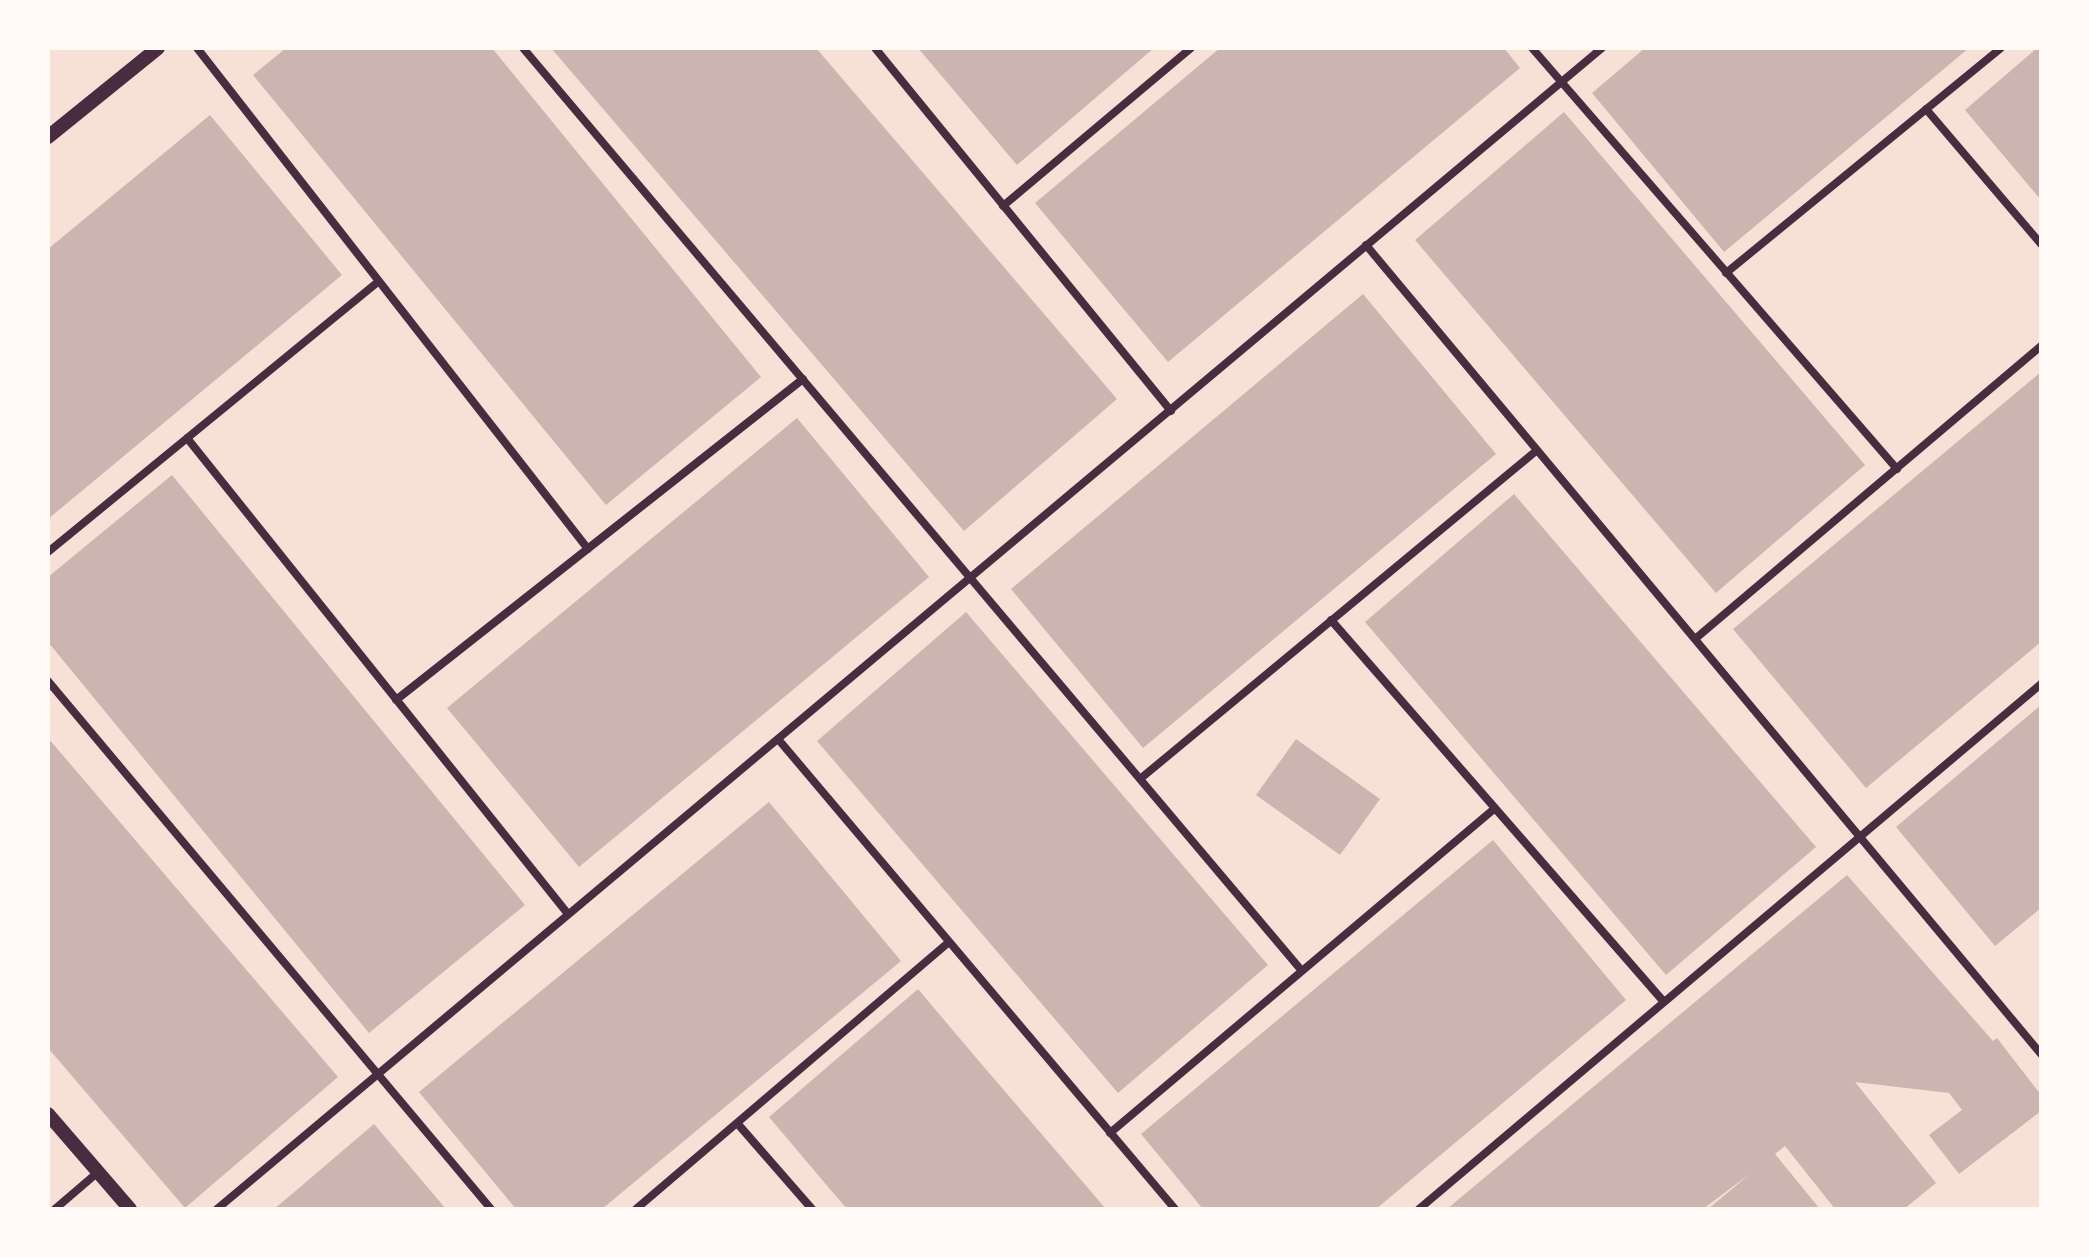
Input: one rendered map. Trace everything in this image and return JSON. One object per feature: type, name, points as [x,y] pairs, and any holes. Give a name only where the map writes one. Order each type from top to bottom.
[{"type":"street","points":[[48,137],[158,48]]},
{"type":"street","points":[[197,48],[588,549]]},
{"type":"street","points":[[523,48],[1302,971]]},
{"type":"street","points":[[875,48],[1171,411]]},
{"type":"street","points":[[1003,206],[1191,48]]},
{"type":"street","points":[[1532,48],[1897,469]]},
{"type":"street","points":[[217,1209],[1602,48]]},
{"type":"street","points":[[1726,273],[2001,48]]},
{"type":"street","points":[[1926,109],[2041,244]]},
{"type":"street","points":[[1366,245],[2041,1054]]},
{"type":"street","points":[[48,552],[379,281]]},
{"type":"street","points":[[1695,639],[2041,346]]},
{"type":"street","points":[[396,700],[803,379]]},
{"type":"street","points":[[187,438],[568,914]]},
{"type":"street","points":[[1140,779],[1536,451]]},
{"type":"street","points":[[1331,620],[1664,1002]]},
{"type":"street","points":[[48,681],[491,1209]]},
{"type":"street","points":[[1419,1209],[2041,684]]},
{"type":"street","points":[[778,739],[1175,1209]]},
{"type":"street","points":[[1110,1133],[1494,809]]},
{"type":"street","points":[[636,1209],[949,942]]},
{"type":"street","points":[[48,1114],[130,1209]]},
{"type":"street","points":[[737,1123],[812,1209]]},
{"type":"street","points":[[55,1209],[97,1173]]},
{"type":"building","points":[[286,48],[492,48],[761,377],[606,505],[253,75]]},
{"type":"building","points":[[551,48],[816,48],[1117,399],[964,531]]},
{"type":"building","points":[[918,48],[1154,48],[1017,165]]},
{"type":"building","points":[[1220,48],[1504,48],[1520,68],[1168,362],[1035,203]]},
{"type":"building","points":[[1645,48],[1969,48],[1724,252],[1592,93]]},
{"type":"building","points":[[2037,48],[2041,48],[2041,200],[1965,110]]},
{"type":"building","points":[[1564,112],[1865,465],[1716,593],[1415,240]]},
{"type":"building","points":[[210,115],[342,275],[48,519],[48,249]]},
{"type":"building","points":[[1363,294],[1496,454],[1143,748],[1011,589]]},
{"type":"building","points":[[2041,372],[2041,642],[1866,788],[1733,629]]},
{"type":"building","points":[[797,418],[929,577],[579,867],[447,708]]},
{"type":"building","points":[[172,475],[525,905],[369,1033],[48,642],[48,577]]},
{"type":"building","points":[[1514,494],[1816,847],[1666,975],[1365,622]]},
{"type":"building","points":[[966,612],[1268,965],[1118,1093],[817,741]]},
{"type":"building","points":[[2041,705],[2041,908],[1995,946],[1896,827]]},
{"type":"building","points":[[48,738],[338,1077],[185,1208],[48,1048]]},
{"type":"building","points":[[1296,739],[1380,799],[1340,855],[1256,795]]},
{"type":"building","points":[[769,802],[901,961],[602,1209],[516,1209],[419,1092]]},
{"type":"building","points":[[1493,840],[1626,1000],[1376,1209],[1203,1209],[1141,1134]]},
{"type":"building","points":[[1847,875],[1993,1041],[1997,1038],[2041,1095],[2041,1111],[1959,1174],[1929,1135],[1962,1110],[1949,1093],[1855,1082],[1936,1183],[1904,1209],[1835,1209],[1785,1146],[1775,1154],[1820,1209],[1708,1209],[1751,1173],[1703,1209],[1447,1209]]},
{"type":"building","points":[[918,989],[1106,1209],[847,1209],[829,1188],[769,1117]]},
{"type":"building","points":[[374,1124],[446,1209],[274,1209],[299,1188]]}]
